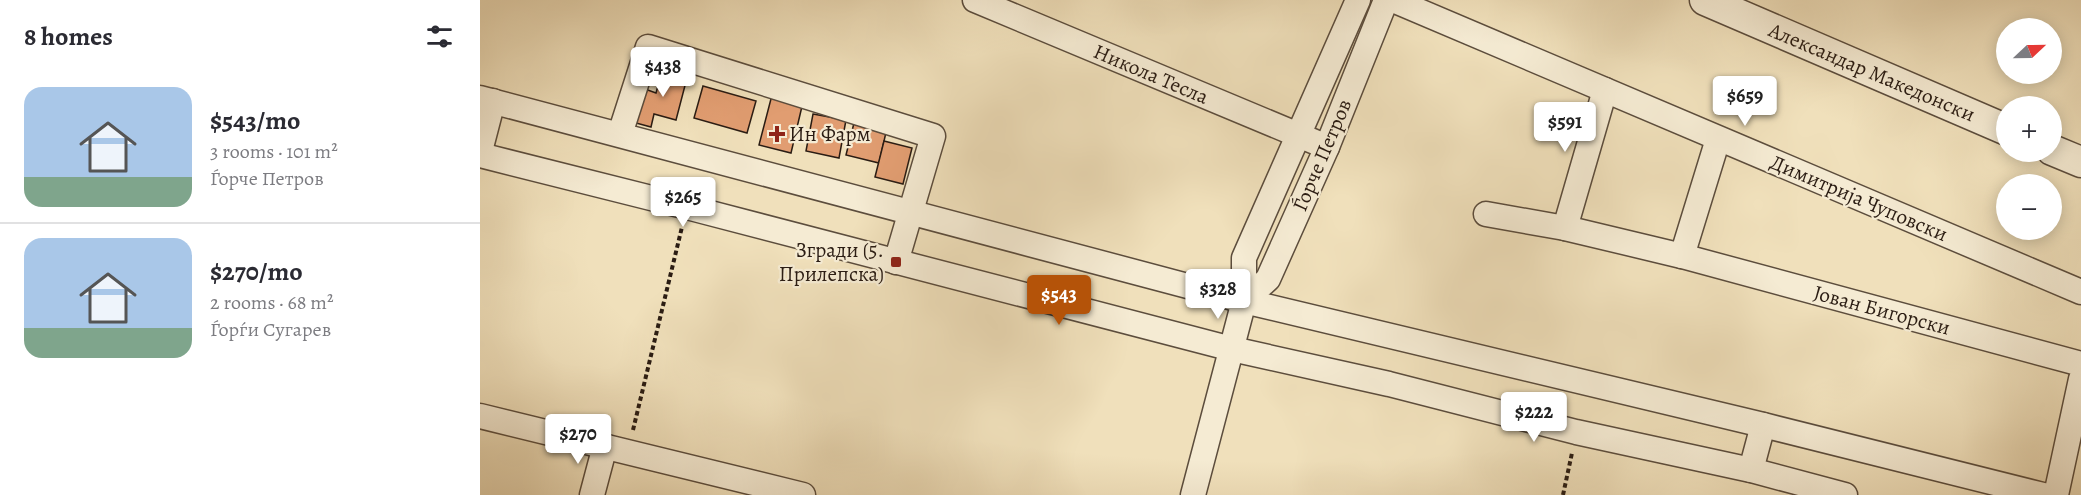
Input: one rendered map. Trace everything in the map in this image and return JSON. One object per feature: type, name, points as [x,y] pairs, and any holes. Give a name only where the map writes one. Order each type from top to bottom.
[{"type":"street","name":"Никола Тесла","points":[[975,0],[1327,147]]},
{"type":"street","name":"Ѓорче Петров","points":[[1193,495],[1244,301],[1244,258],[1358,0]]},
{"type":"street","name":"Ѓорче Петров","points":[[1244,301],[1268,279],[1327,147],[1386,0]]},
{"type":"street","name":"Димитрија Чуповски","points":[[1393,0],[2081,292]]},
{"type":"street","name":"Александар Македонски","points":[[1705,0],[1996,125]]},
{"type":"street","points":[[620,134],[648,47],[933,136],[896,262]]},
{"type":"street","points":[[1565,228],[1605,90]]},
{"type":"street","points":[[1845,495],[1751,470],[1576,432],[1389,384],[1232,349],[480,153],[487,99],[1244,301],[1763,424],[2043,495]]},
{"type":"street","points":[[1682,256],[1718,139]]},
{"type":"street","points":[[2062,154],[2081,162]]},
{"type":"street","name":"Јован Бигорски","points":[[1486,214],[1565,228],[1682,256],[2081,364]]},
{"type":"street","points":[[2056,495],[2081,379]]},
{"type":"street","points":[[480,416],[617,448],[793,494]]},
{"type":"street","points":[[1751,470],[1763,424]]},
{"type":"street","points":[[592,495],[617,448]]},
{"type":"path","points":[[617,448],[687,207]]},
{"type":"path","points":[[1563,495],[1576,432]]},
{"type":"building","points":[[663,67],[688,74],[676,120],[654,114],[651,127],[636,123],[645,89],[656,93]]},
{"type":"building","points":[[703,86],[756,101],[747,133],[694,118]]},
{"type":"building","points":[[772,95],[803,102],[791,153],[759,145]]},
{"type":"building","points":[[813,114],[846,120],[839,158],[806,151]]},
{"type":"building","points":[[855,119],[887,128],[879,163],[846,155]]},
{"type":"building","points":[[884,141],[912,148],[903,184],[875,177]]},
{"type":"place","name":"Ин Фарм","points":[[777,134]]},
{"type":"place","name":"Згради (5. Прилепска)","points":[[896,262]]}]
